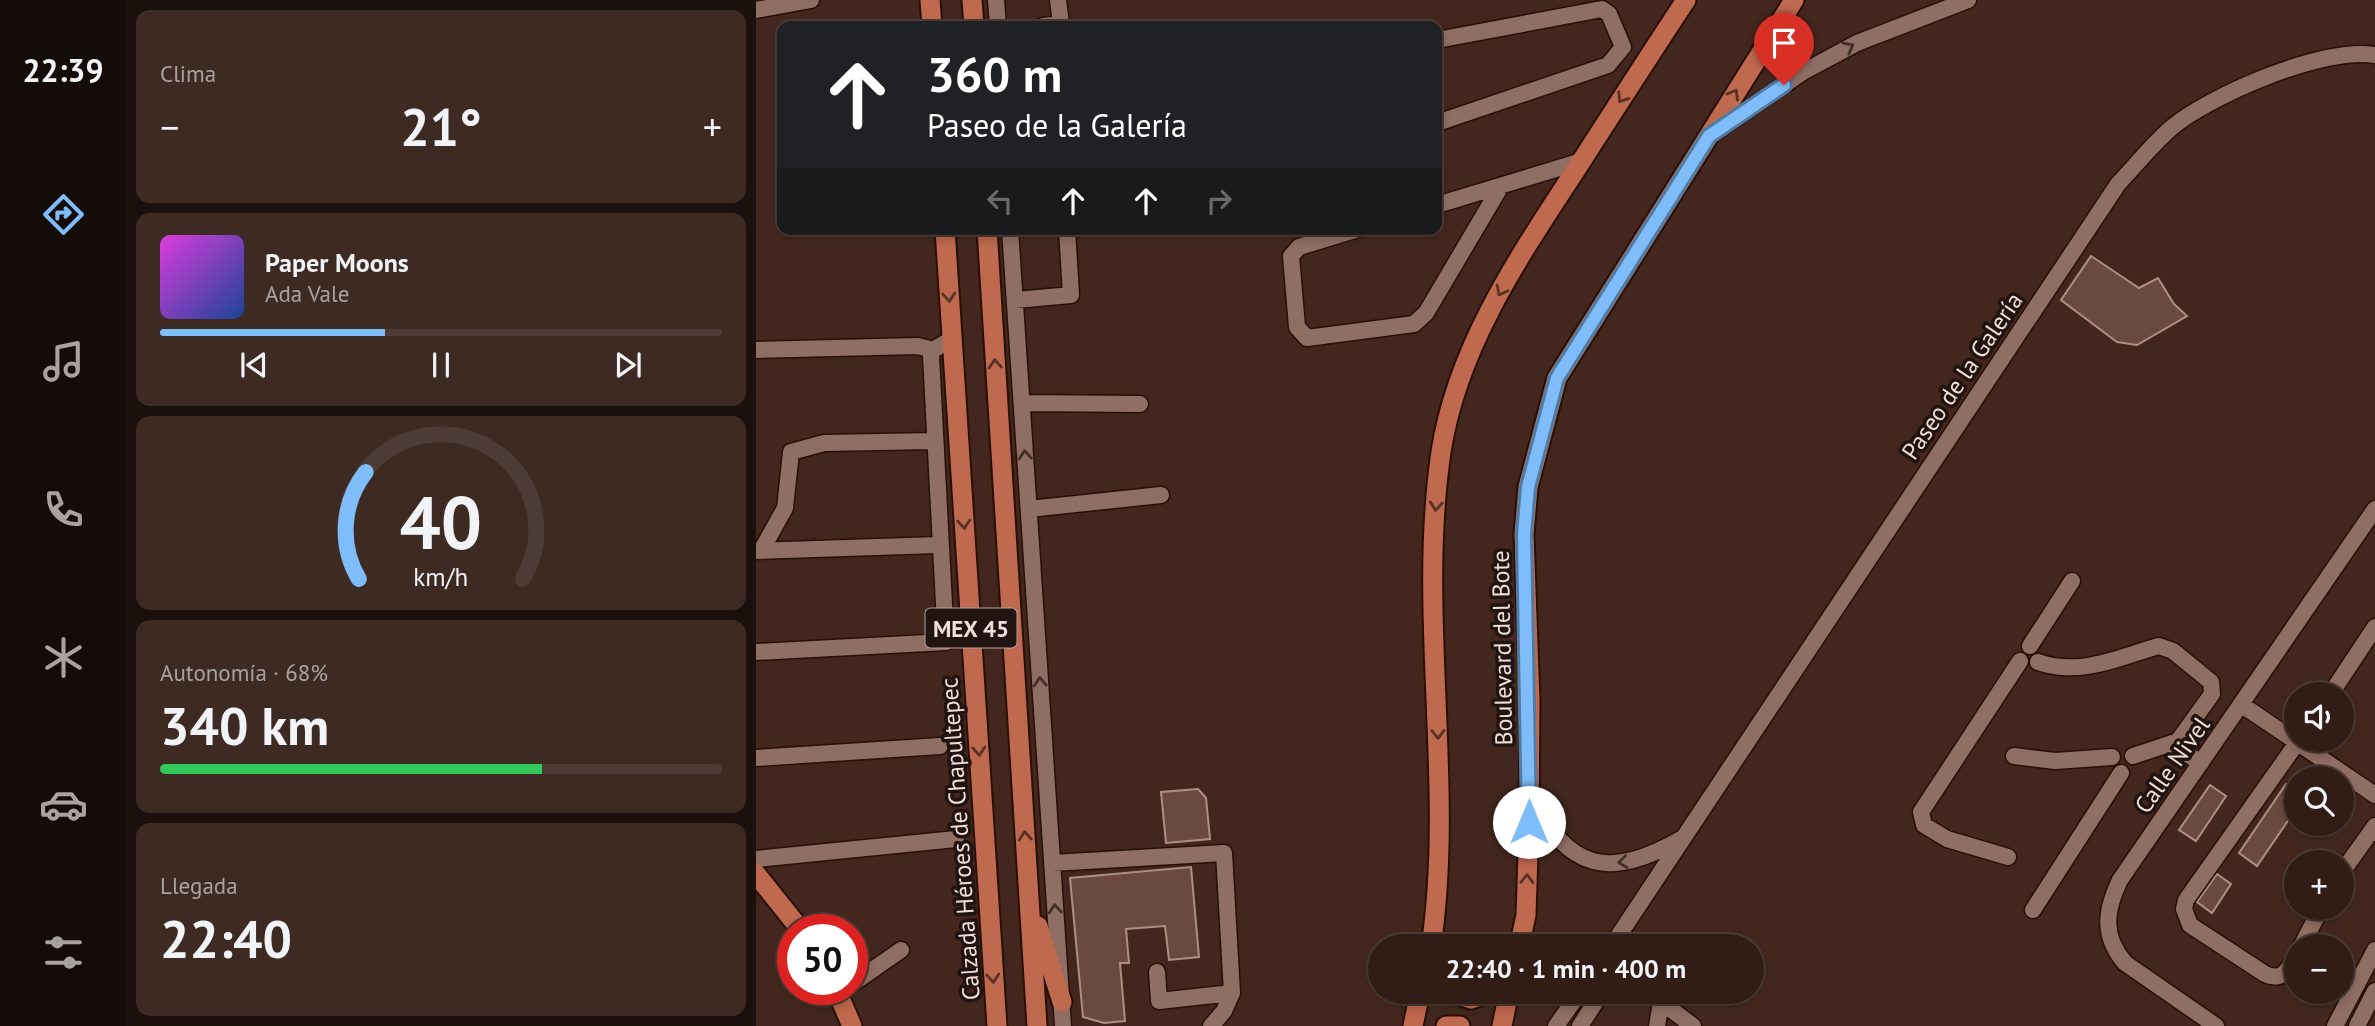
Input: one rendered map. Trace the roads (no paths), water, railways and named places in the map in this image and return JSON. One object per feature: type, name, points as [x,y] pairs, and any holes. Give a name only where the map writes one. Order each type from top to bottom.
[{"type":"main road","points":[[930,0],[931,21]]},
{"type":"main road","points":[[972,0],[974,21]]},
{"type":"main road","points":[[1432,934],[1439,876],[1433,539],[1441,450],[1466,360],[1517,260],[1686,0]]},
{"type":"main road","name":"Boulevard del Bote","points":[[1522,934],[1526,915],[1529,793],[1524,534],[1528,487],[1557,378],[1794,0]]},
{"type":"main road","name":"Calzada Héroes de Chapultepec","points":[[945,235],[997,1026]]},
{"type":"main road","name":"MEX 45","points":[[987,235],[1037,1026]]},
{"type":"main road","points":[[756,874],[788,914]]},
{"type":"main road","points":[[1028,894],[1062,1002]]},
{"type":"main road","points":[[1413,1026],[1418,1004]]},
{"type":"main road","points":[[1502,1026],[1507,1004]]},
{"type":"main road","points":[[847,1005],[852,1026]]},
{"type":"main road","points":[[1446,1026],[1460,1026]]},
{"type":"street","points":[[756,10],[811,0]]},
{"type":"street","points":[[921,0],[929,21]]},
{"type":"street","points":[[996,0],[998,21]]},
{"type":"street","points":[[1058,0],[1061,21]]},
{"type":"street","points":[[1709,136],[1803,72],[1857,43],[1968,0]]},
{"type":"street","points":[[1442,39],[1601,9],[1609,13],[1623,47],[1649,57]]},
{"type":"street","points":[[1442,121],[1608,65],[1623,47]]},
{"type":"street","name":"Paseo de la Galería","points":[[1620,934],[2118,184],[2171,128],[2228,93],[2288,69],[2337,57],[2373,53]]},
{"type":"street","points":[[1442,203],[1582,161]]},
{"type":"street","points":[[1338,235],[1299,247],[1291,256],[1297,327],[1307,338],[1414,324],[1426,313],[1500,186]]},
{"type":"street","points":[[1010,235],[1063,1026]]},
{"type":"street","points":[[1015,300],[1070,295],[1067,235]]},
{"type":"street","points":[[756,652],[946,642],[931,356],[933,350],[952,339]]},
{"type":"street","points":[[756,350],[918,346],[933,350]]},
{"type":"street","points":[[1021,403],[1140,404]]},
{"type":"street","points":[[759,551],[785,508],[792,452],[824,443],[934,441]]},
{"type":"street","points":[[1029,509],[1161,495]]},
{"type":"street","name":"Calle Nivel","points":[[2216,1026],[2125,963],[2115,952],[2107,927],[2107,912],[2120,880],[2375,509]]},
{"type":"street","points":[[759,551],[939,545]]},
{"type":"street","points":[[2008,857],[1947,839],[1924,825],[1922,805],[2020,661],[2021,651],[2030,646],[2071,581]]},
{"type":"street","points":[[2339,682],[2375,627]]},
{"type":"street","points":[[2030,646],[2039,652],[2038,662]]},
{"type":"street","points":[[2014,756],[2055,761],[2112,757],[2120,750],[2133,756],[2173,745],[2184,734],[2214,688],[2211,682],[2166,647],[2159,646],[2095,665],[2059,668],[2038,662],[2029,667],[2020,661]]},
{"type":"street","points":[[2242,705],[2284,732]]},
{"type":"street","points":[[2173,745],[2201,763]]},
{"type":"street","points":[[756,758],[940,746]]},
{"type":"street","points":[[2284,974],[2274,978],[2265,974],[2190,925],[2185,909],[2186,901],[2290,752]]},
{"type":"street","points":[[2314,752],[2375,795]]},
{"type":"street","points":[[2034,910],[2121,774],[2132,769],[2133,756]]},
{"type":"street","points":[[2112,757],[2112,767],[2121,774]]},
{"type":"street","points":[[1529,793],[1555,837],[1576,854],[1594,863],[1620,864],[1638,860],[1685,837]]},
{"type":"street","points":[[2354,855],[2375,826]]},
{"type":"street","points":[[756,859],[956,839]]},
{"type":"street","points":[[1052,863],[1224,853],[1232,993],[1211,1026]]},
{"type":"street","points":[[868,972],[901,950]]},
{"type":"street","points":[[2335,1026],[2375,950]]},
{"type":"street","points":[[1157,972],[1159,1001],[1232,993]]},
{"type":"street","points":[[2357,1026],[2375,991]]},
{"type":"street","points":[[1556,1026],[1572,1004]]},
{"type":"street","points":[[1580,1026],[1594,1004]]},
{"type":"street","points":[[1655,1004],[1657,1026]]},
{"type":"street","points":[[1663,1004],[1693,1026]]}]
